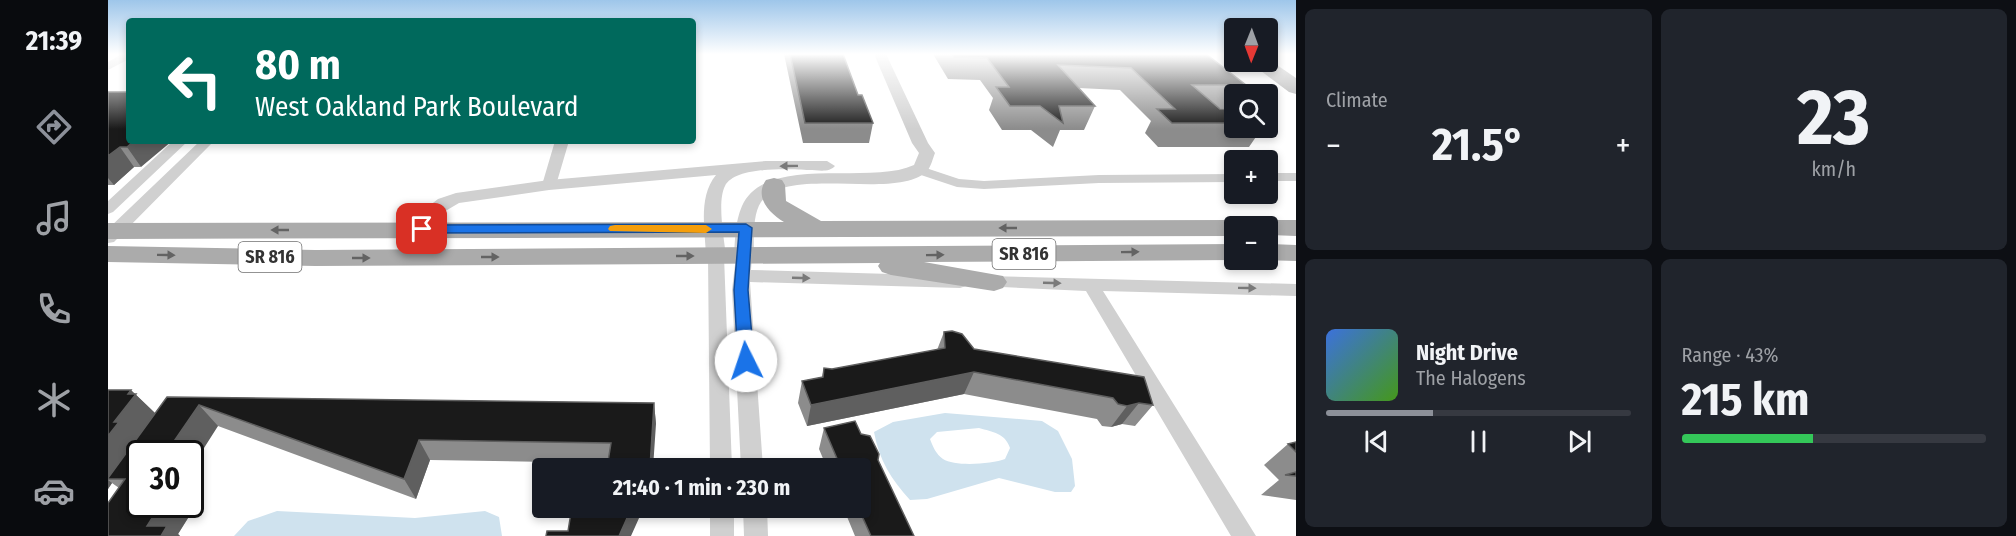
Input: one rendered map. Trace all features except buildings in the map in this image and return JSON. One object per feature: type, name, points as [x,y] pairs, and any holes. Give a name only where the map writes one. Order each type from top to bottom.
[{"type":"highway","points":[[1283,79],[1296,88]]},
{"type":"main road","points":[[774,185],[772,196],[778,208],[817,228]]},
{"type":"main road","name":"SR 816","points":[[109,233],[422,229],[1224,228]]},
{"type":"main road","points":[[1278,228],[1296,228]]},
{"type":"main road","name":"SR 816","points":[[109,233],[315,258],[716,256],[743,266],[813,256],[1224,252]]},
{"type":"main road","points":[[1278,252],[1296,253]]},
{"type":"main road","points":[[813,256],[994,282]]},
{"type":"street","points":[[891,79],[922,147],[927,153],[927,158],[920,170]]},
{"type":"street","points":[[109,233],[114,198],[177,144]]},
{"type":"street","points":[[109,233],[204,144]]},
{"type":"street","points":[[549,185],[561,144]]},
{"type":"street","points":[[422,229],[430,213],[442,202],[456,198],[549,185],[755,167],[826,166],[885,171],[911,161],[922,147]]},
{"type":"street","points":[[721,458],[713,198],[716,185],[726,175],[755,167]]},
{"type":"street","points":[[751,458],[741,290],[748,211],[757,195],[774,185],[819,177],[892,179],[920,170],[957,183],[984,185],[1099,179],[1224,178]]},
{"type":"street","points":[[1278,177],[1296,177]]},
{"type":"street","points":[[743,266],[937,283],[994,282],[1296,290]]},
{"type":"street","points":[[1091,285],[1244,536]]},
{"type":"street","points":[[722,518],[722,536]]},
{"type":"street","points":[[755,518],[756,536]]},
{"type":"water","points":[[945,413],[1042,421],[1058,431],[1072,459],[1075,486],[1071,492],[1055,492],[999,478],[927,499],[910,500],[887,469],[874,432],[893,422]],"holes":[[[979,428],[998,434],[1005,439],[1010,448],[1005,459],[974,464],[949,462],[938,455],[930,439],[937,432]]]},
{"type":"water","points":[[277,511],[415,518],[485,511],[499,517],[502,536],[234,536],[248,521]]},
{"type":"slow traffic","points":[[615,229],[706,229]]},
{"type":"route","points":[[422,229],[746,228],[741,290],[746,361]]}]
